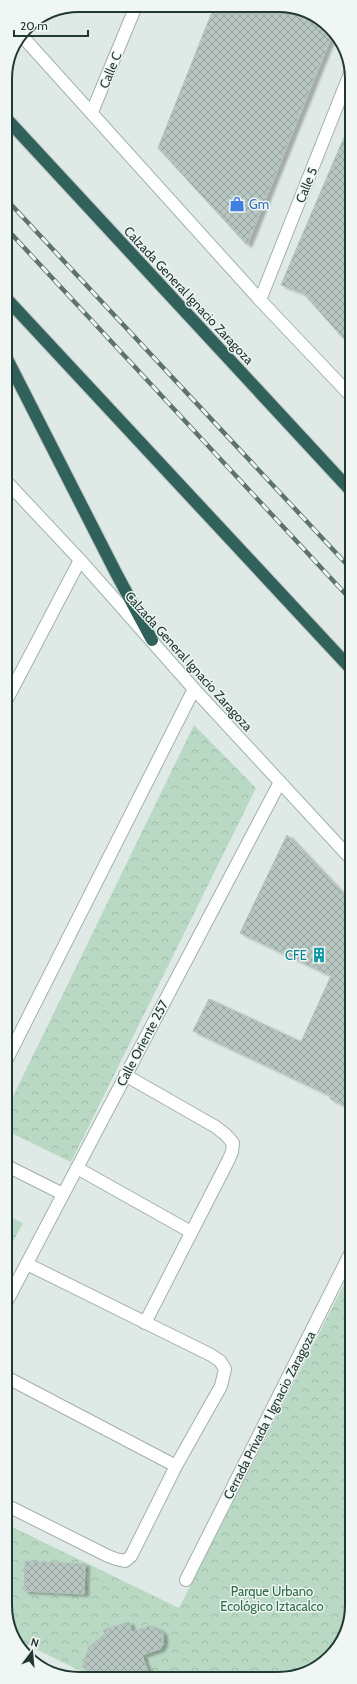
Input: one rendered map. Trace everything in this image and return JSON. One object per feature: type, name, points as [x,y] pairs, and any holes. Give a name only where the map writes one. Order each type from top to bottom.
[{"type":"highway","name":"Calzada General Ignacio Zaragoza","points":[[12,125],[345,484]]},
{"type":"highway","points":[[12,305],[345,662]]},
{"type":"highway","points":[[12,369],[152,640]]},
{"type":"street","name":"Calle C","points":[[92,112],[134,12]]},
{"type":"street","points":[[25,39],[260,300],[345,389]]},
{"type":"street","name":"Calle 5","points":[[260,300],[345,86]]},
{"type":"street","name":"Calzada General Ignacio Zaragoza","points":[[12,487],[80,560],[194,689],[345,852]]},
{"type":"street","points":[[12,690],[80,560]]},
{"type":"street","points":[[12,1049],[194,689]]},
{"type":"street","name":"Calle Oriente 257","points":[[12,1292],[280,782]]},
{"type":"street","points":[[125,1076],[216,1127],[226,1135],[232,1143],[232,1152],[228,1161],[145,1323]]},
{"type":"street","points":[[12,1168],[63,1194]]},
{"type":"street","points":[[76,1168],[191,1232]]},
{"type":"street","points":[[12,1508],[116,1560],[125,1561],[131,1556],[176,1466],[221,1386],[225,1369],[220,1361],[211,1356],[27,1264]]},
{"type":"street","name":"Cerrada Privada 1 Ignacio Zaragoza","points":[[186,1580],[345,1264]]},
{"type":"street","points":[[12,1379],[176,1466]]},
{"type":"green space","points":[[194,725],[256,788],[71,1162],[12,1133],[12,1099]]},
{"type":"green space","points":[[12,1218],[23,1223],[12,1243]]},
{"type":"green space","name":"Parque Urbano Ecológico Iztacalco","points":[[345,1283],[345,1610],[343,1623],[338,1635],[334,1642],[319,1658],[300,1668],[278,1672],[83,1672],[24,1644],[19,1635],[12,1605],[12,1527],[179,1608]]},
{"type":"building","points":[[212,12],[291,13],[308,19],[319,26],[331,38],[247,245],[158,148]]},
{"type":"building","points":[[345,135],[345,340],[303,293],[281,285]]},
{"type":"building","name":"CFE","points":[[287,835],[345,897],[345,1106],[330,1099],[331,1096],[193,1031],[209,999],[301,1042],[331,976],[240,933]]},
{"type":"building","points":[[25,1561],[85,1564],[84,1594],[24,1591]]},
{"type":"building","points":[[129,1622],[132,1632],[150,1626],[157,1628],[163,1633],[163,1644],[160,1649],[142,1655],[148,1672],[92,1672],[82,1667],[89,1647],[105,1634],[103,1630]]},
{"type":"railway","points":[[12,206],[345,562]]},
{"type":"railway","points":[[12,235],[345,593]]},
{"type":"place","name":"Gm","points":[[237,204]]},
{"type":"place","name":"CFE","points":[[319,955]]}]
